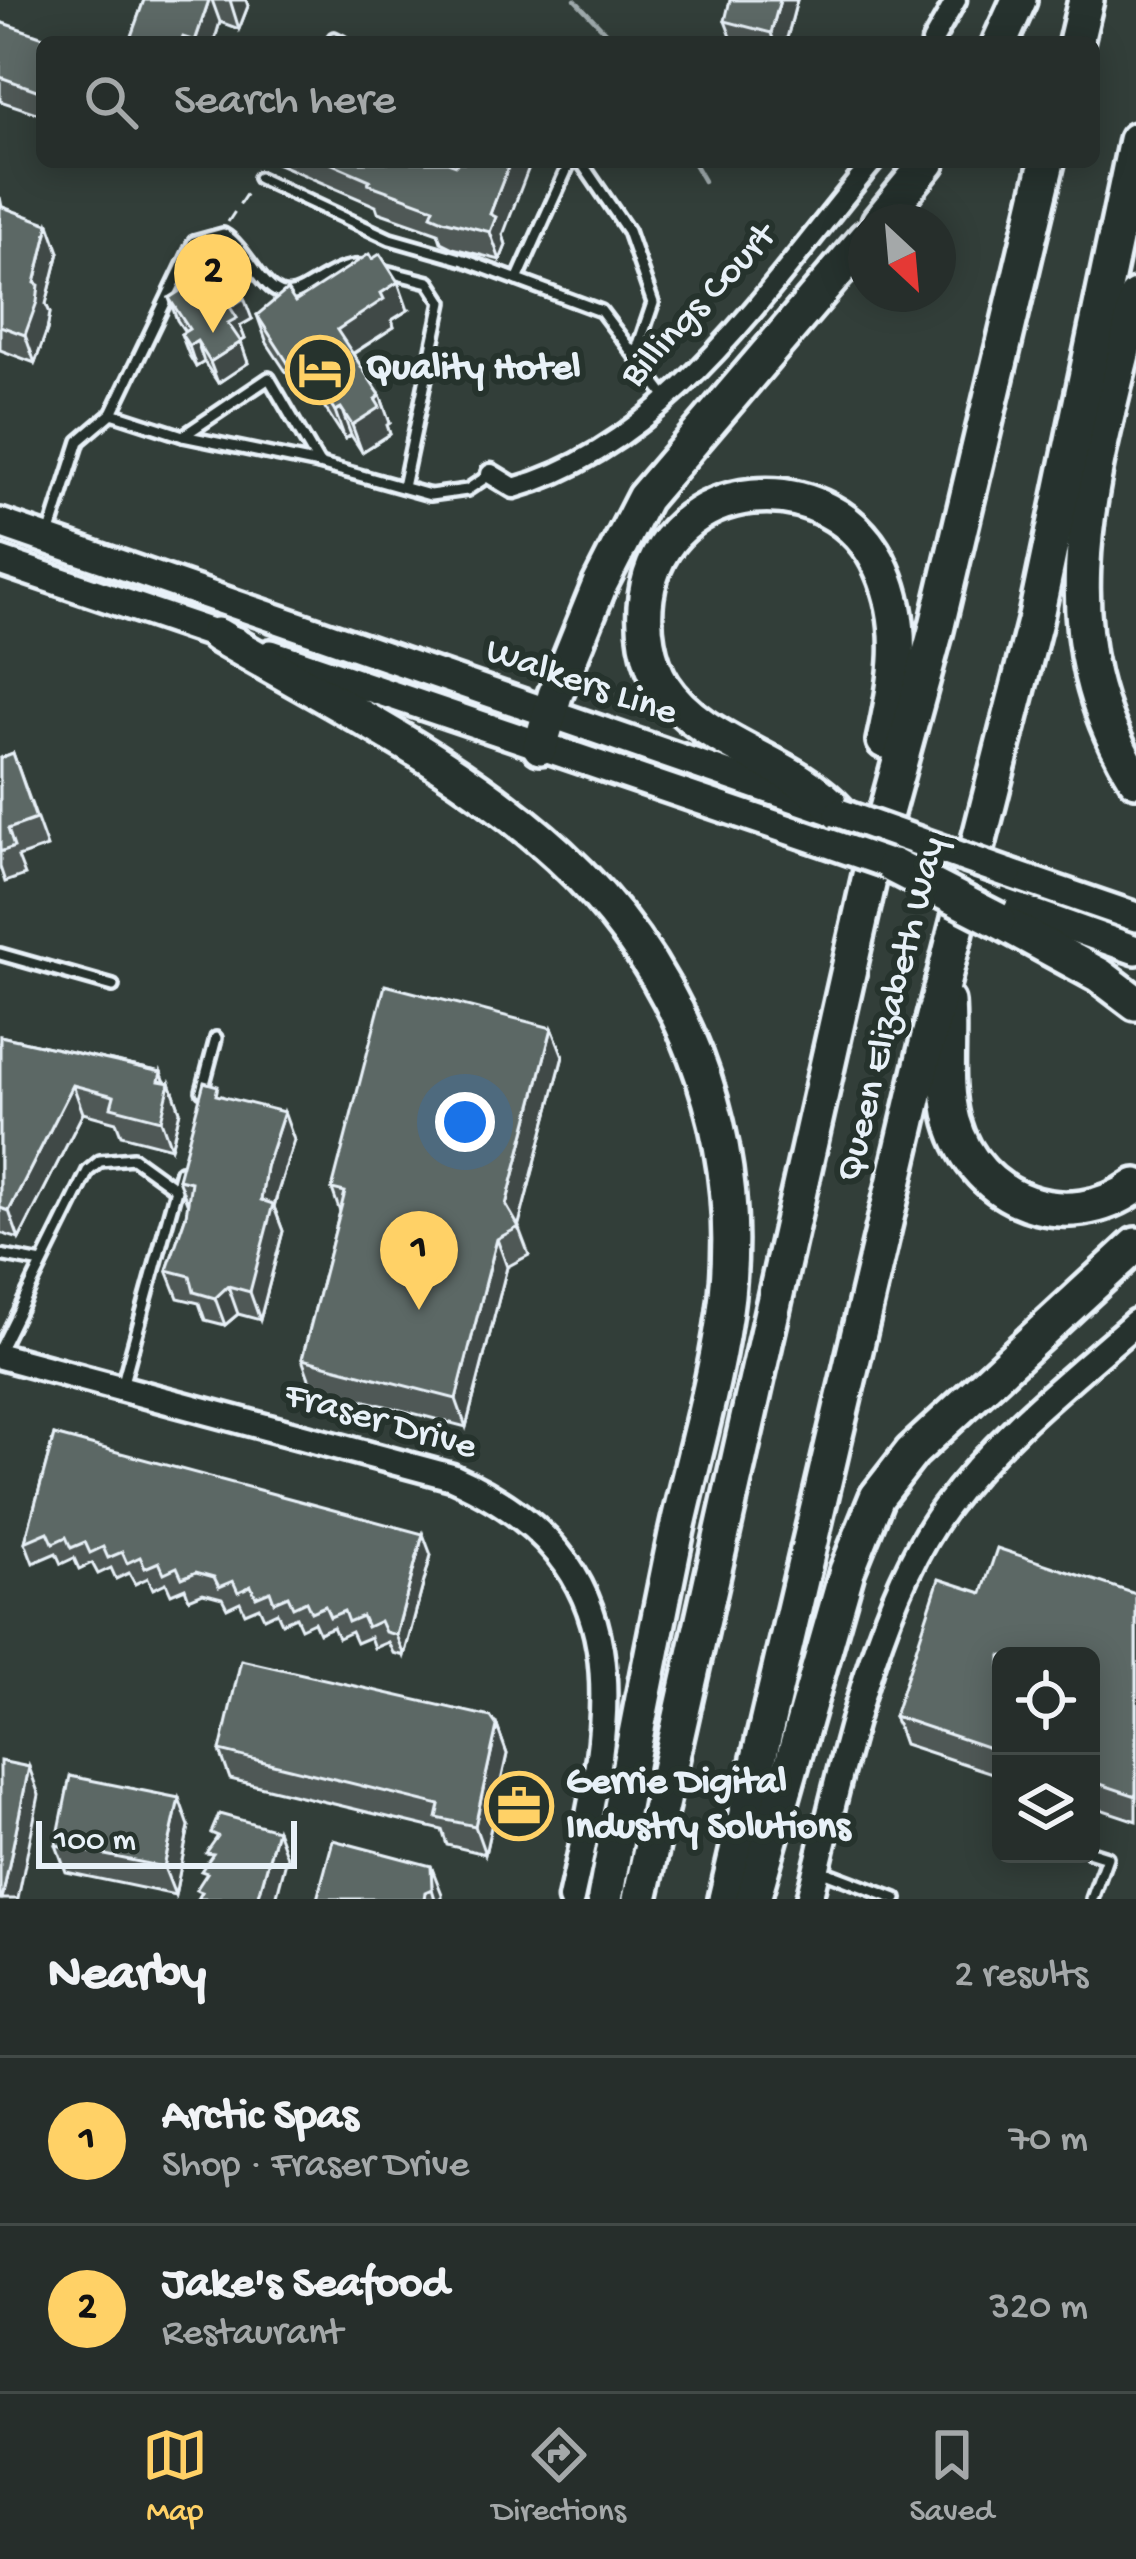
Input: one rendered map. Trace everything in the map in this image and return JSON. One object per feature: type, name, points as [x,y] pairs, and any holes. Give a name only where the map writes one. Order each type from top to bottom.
[{"type":"highway","points":[[1003,36],[1019,0]]},
{"type":"highway","points":[[1077,36],[1086,0]]},
{"type":"highway","name":"Queen Elizabeth Way","points":[[726,1899],[925,1052],[1035,621],[1136,140]]},
{"type":"highway","points":[[894,204],[923,168]]},
{"type":"highway","name":"Queen Elizabeth Way","points":[[640,1899],[1046,168]]},
{"type":"highway","points":[[540,747],[607,568],[644,498],[848,259]]},
{"type":"highway","points":[[1136,297],[1082,531],[1085,645],[1112,734],[1136,779]]},
{"type":"highway","points":[[832,828],[814,785],[708,729],[664,686],[653,663],[644,614],[647,588],[673,537],[709,506],[761,493],[815,502],[852,526],[882,569],[898,655],[873,790],[884,859],[988,907],[1136,1003]]},
{"type":"highway","points":[[1035,621],[946,986],[951,1115],[970,1163],[991,1183],[1028,1204],[1063,1212],[1097,1208],[1136,1186]]},
{"type":"highway","points":[[217,635],[449,767],[562,857],[651,965],[676,1007],[705,1078],[730,1193],[726,1301],[605,1899]]},
{"type":"highway","points":[[753,1899],[847,1571],[877,1497],[912,1452],[1136,1245]]},
{"type":"main road","name":"Walkers Line","points":[[0,523],[550,714],[832,828],[884,859]]},
{"type":"main road","name":"Walkers Line","points":[[0,561],[540,747],[1008,873],[1136,917]]},
{"type":"main road","points":[[988,907],[1136,950]]},
{"type":"street","points":[[935,36],[956,0]]},
{"type":"street","name":"Billings Court","points":[[491,474],[514,488],[592,458],[715,349],[868,168]]},
{"type":"street","points":[[808,1899],[880,1643],[906,1576],[941,1513],[1022,1422],[1136,1322]]},
{"type":"street","name":"Fraser Drive","points":[[0,1352],[452,1477],[482,1490],[536,1530],[576,1581],[606,1670],[603,1754],[571,1899]]},
{"type":"lane","points":[[517,280],[567,168]]},
{"type":"lane","points":[[585,168],[628,231],[653,303],[635,356]]},
{"type":"lane","points":[[259,178],[390,239],[601,311],[666,397]]},
{"type":"lane","points":[[48,538],[79,441],[112,413],[182,260],[194,242],[223,234],[241,244],[270,290],[281,296],[356,264],[429,282],[436,290],[442,302],[403,487]]},
{"type":"lane","points":[[183,436],[269,378],[319,464]]},
{"type":"lane","points":[[112,413],[183,436],[403,487],[450,493],[467,490],[491,474]]},
{"type":"lane","points":[[0,954],[113,986]]},
{"type":"lane","points":[[198,1107],[217,1038]]},
{"type":"lane","points":[[122,1389],[187,1148]]},
{"type":"lane","points":[[0,1352],[88,1171],[100,1161],[134,1158],[176,1189]]},
{"type":"lane","points":[[0,1255],[42,1263]]},
{"type":"lane","points":[[1092,1899],[1107,1858],[1100,1855]]},
{"type":"lane","points":[[816,1869],[896,1899]]},
{"type":"path","points":[[223,234],[259,178]]},
{"type":"building","points":[[144,0],[209,0],[197,36],[131,36]]},
{"type":"building","points":[[730,0],[780,0],[771,33],[725,21]]},
{"type":"building","points":[[0,22],[41,36],[36,36],[36,90],[0,77]]},
{"type":"building","points":[[342,168],[508,168],[490,214],[496,217],[490,232],[431,215],[434,208],[368,184],[370,180]]},
{"type":"building","points":[[0,206],[49,224],[35,283],[39,285],[37,302],[25,335],[0,326]]},
{"type":"building","points":[[369,254],[372,259],[380,254],[398,282],[381,293],[384,299],[337,330],[380,395],[375,399],[380,407],[352,425],[341,408],[335,411],[299,355],[288,363],[257,315],[287,290],[295,302]]},
{"type":"building","points":[[208,273],[220,292],[234,283],[244,298],[230,307],[237,318],[228,323],[241,342],[210,362],[197,341],[189,346],[181,334],[189,329],[169,298]]},
{"type":"building","points":[[13,753],[36,819],[8,829],[14,847],[0,852],[0,758]]},
{"type":"building","points":[[385,985],[552,1028],[506,1205],[519,1227],[497,1239],[456,1399],[302,1359],[345,1192],[332,1189]]},
{"type":"building","points":[[0,1036],[161,1072],[159,1081],[170,1083],[161,1120],[111,1107],[114,1096],[73,1085],[9,1211],[0,1208]]},
{"type":"building","points":[[204,1082],[218,1086],[216,1095],[284,1112],[266,1167],[261,1200],[273,1204],[250,1292],[228,1286],[215,1298],[194,1292],[190,1276],[167,1270],[186,1215],[191,1182],[178,1179]]},
{"type":"building","points":[[54,1435],[423,1534],[396,1635],[385,1632],[380,1621],[367,1627],[362,1616],[348,1622],[344,1611],[330,1617],[325,1606],[311,1612],[306,1601],[293,1607],[288,1596],[274,1602],[270,1591],[256,1597],[251,1586],[238,1592],[233,1581],[219,1587],[214,1577],[196,1572],[182,1578],[177,1567],[164,1573],[159,1562],[145,1568],[140,1557],[127,1563],[122,1552],[108,1558],[103,1547],[90,1553],[85,1542],[71,1548],[66,1537],[53,1543],[48,1532],[25,1542]]},
{"type":"building","points":[[997,1548],[1136,1594],[1136,1796],[1100,1784],[1100,1647],[992,1647],[992,1749],[894,1716],[939,1579],[982,1593]]},
{"type":"building","points":[[241,1660],[491,1717],[497,1726],[475,1826],[437,1818],[440,1805],[220,1751]]},
{"type":"building","points":[[0,1761],[29,1767],[2,1899],[0,1899]]},
{"type":"building","points":[[70,1776],[179,1798],[164,1867],[56,1845]]},
{"type":"building","points":[[219,1814],[277,1830],[258,1899],[198,1899],[202,1892],[196,1890],[207,1873],[201,1871],[213,1854],[206,1853],[218,1836],[211,1833]]},
{"type":"building","points":[[333,1840],[431,1866],[432,1889],[424,1899],[317,1899]]},
{"type":"waterway","points":[[575,0],[609,36]]},
{"type":"waterway","points":[[696,168],[704,181]]},
{"type":"place","name":"Jake's Seafood","points":[[213,333]]},
{"type":"place","name":"Quality Hotel","points":[[320,370]]},
{"type":"place","name":"Arctic Spas","points":[[419,1310]]},
{"type":"place","name":"Gerrie Digital Industry Solutions","points":[[519,1806]]}]
